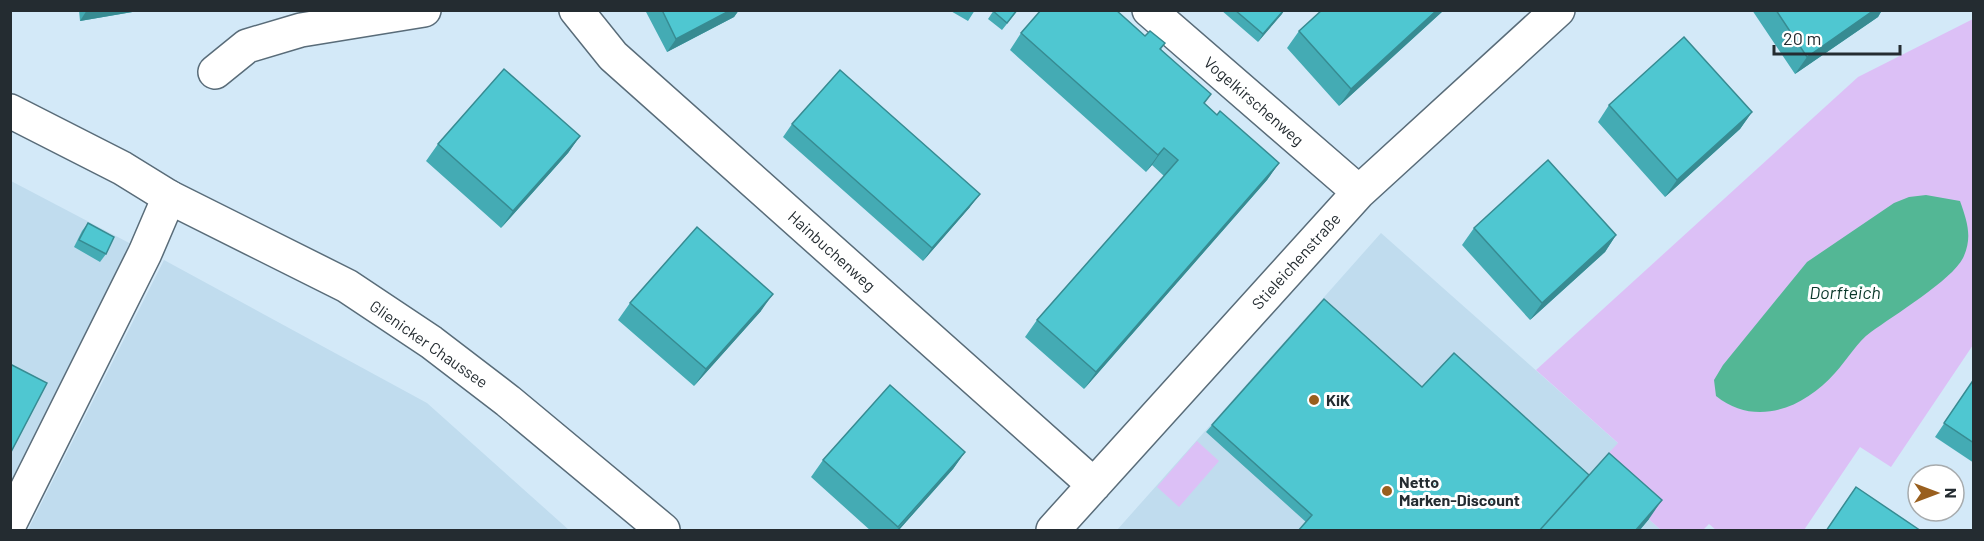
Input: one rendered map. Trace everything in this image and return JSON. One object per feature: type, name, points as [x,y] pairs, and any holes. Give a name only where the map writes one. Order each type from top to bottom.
[{"type":"street","points":[[215,72],[247,46],[301,30],[424,10]]},
{"type":"street","name":"Hainbuchenweg","points":[[576,10],[613,56],[1094,485]]},
{"type":"street","name":"Vogelkirschenweg","points":[[1149,10],[1359,192]]},
{"type":"street","name":"Stieleichenstraße","points":[[1053,531],[1359,192],[1558,10]]},
{"type":"street","name":"Glienicker Chaussee","points":[[10,111],[122,168],[169,197],[347,286],[431,342],[508,400],[663,531]]},
{"type":"street","points":[[10,523],[145,253],[169,197]]},
{"type":"shaded area","points":[[1973,19],[1973,345],[1891,467],[1860,447],[1804,530],[1716,530],[1709,524],[1703,530],[1661,530],[1593,470],[1618,443],[1536,370],[1858,77]]},
{"type":"shaded area","points":[[11,181],[133,245],[11,489]]},
{"type":"shaded area","points":[[1381,233],[1619,444],[1594,471],[1661,530],[1117,530]]},
{"type":"shaded area","points":[[164,260],[427,403],[569,530],[28,530]]},
{"type":"shaded area","points":[[1197,441],[1219,461],[1179,507],[1157,487]]},
{"type":"water","name":"Dorfteich","points":[[1926,195],[1960,201],[1967,222],[1966,250],[1957,267],[1947,277],[1866,336],[1823,385],[1794,404],[1779,410],[1747,411],[1731,406],[1716,396],[1714,380],[1723,365],[1807,262],[1894,203],[1909,197]]},
{"type":"building","points":[[662,10],[731,10],[676,39]]},
{"type":"building","points":[[994,10],[1017,10],[1007,23]]},
{"type":"building","points":[[1041,10],[1116,10],[1145,36],[1150,31],[1165,43],[1160,49],[1211,94],[1204,103],[1217,115],[1220,111],[1279,163],[1096,372],[1037,320],[1178,160],[1164,148],[1158,155],[1021,33]]},
{"type":"building","points":[[1235,10],[1284,10],[1263,34]]},
{"type":"building","points":[[1322,10],[1437,10],[1351,89],[1299,31]]},
{"type":"building","points":[[1776,10],[1874,10],[1807,57]]},
{"type":"building","points":[[1684,37],[1752,112],[1677,180],[1609,105]]},
{"type":"building","points":[[504,69],[580,136],[513,211],[438,144]]},
{"type":"building","points":[[840,70],[980,194],[932,248],[792,124]]},
{"type":"building","points":[[1548,160],[1616,235],[1542,303],[1474,228]]},
{"type":"building","points":[[88,223],[114,237],[106,254],[79,240]]},
{"type":"building","points":[[697,227],[773,294],[706,369],[630,303]]},
{"type":"building","points":[[1324,299],[1422,387],[1454,353],[1589,475],[1539,531],[1298,531],[1312,515],[1212,425]]},
{"type":"building","points":[[10,364],[47,383],[11,452],[10,452]]},
{"type":"building","points":[[1974,379],[1974,443],[1944,423]]},
{"type":"building","points":[[890,385],[965,452],[898,527],[823,460]]},
{"type":"building","points":[[1609,453],[1662,500],[1635,531],[1539,531]]},
{"type":"building","points":[[1856,487],[1921,531],[1826,531]]},
{"type":"place","name":"KiK","points":[[1314,400]]},
{"type":"place","name":"Netto Marken-Discount","points":[[1387,491]]}]
